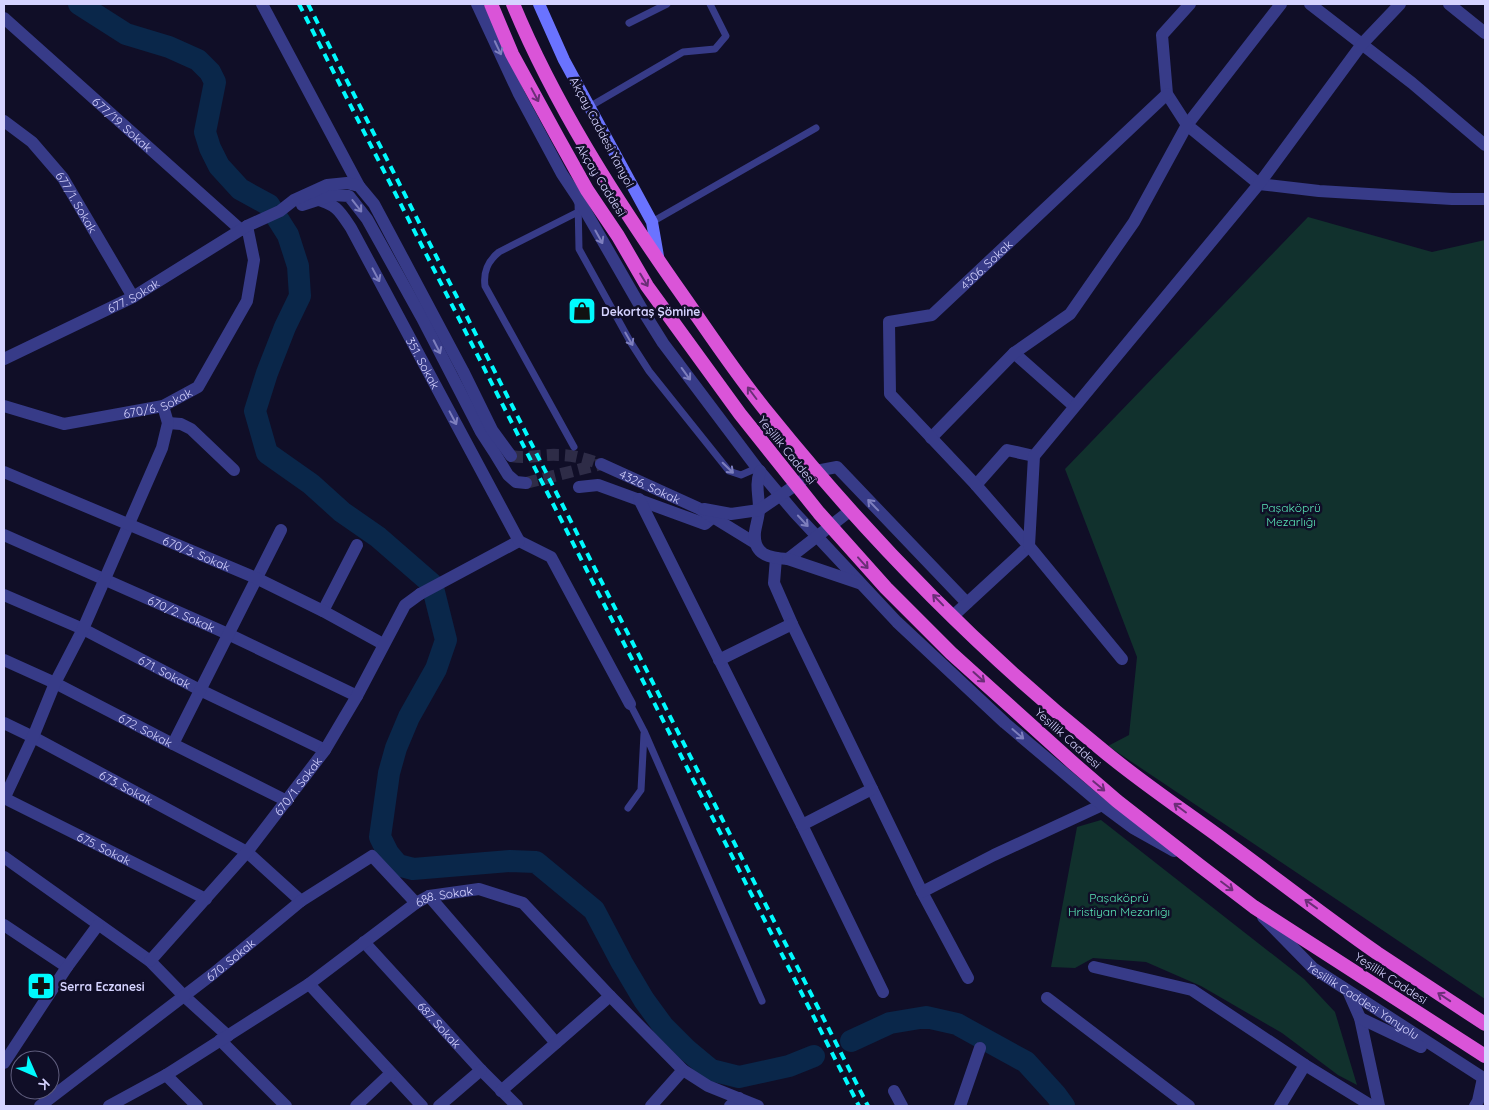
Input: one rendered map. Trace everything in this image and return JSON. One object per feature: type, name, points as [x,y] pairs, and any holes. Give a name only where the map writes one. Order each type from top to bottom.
[{"type":"highway","name":"Akçay Caddesi","points":[[492,4],[512,54],[587,190],[618,236],[647,286],[702,362]]},
{"type":"highway","name":"Akçay Caddesi","points":[[513,4],[524,30],[580,138],[659,262],[723,354]]},
{"type":"highway","name":"Yeşillik Caddesi","points":[[723,354],[769,415],[851,510],[953,616],[1021,679],[1101,749],[1370,948],[1485,1024]]},
{"type":"highway","name":"Yeşillik Caddesi","points":[[702,362],[796,485],[886,588],[951,652],[1073,763],[1117,801],[1254,908],[1485,1056]]},
{"type":"main road","name":"Akçay Caddesi Yanyol","points":[[539,4],[564,60],[652,222],[659,262]]},
{"type":"street","points":[[262,4],[359,186],[374,204],[463,371],[492,430],[511,456]]},
{"type":"street","points":[[477,4],[519,94],[578,205],[663,343],[759,469],[818,537],[897,622],[1005,723],[1102,805],[1134,828],[1199,865]]},
{"type":"street","points":[[1190,4],[1162,35],[1167,94],[1188,125],[1259,184],[1319,191],[1452,199],[1485,199]]},
{"type":"street","points":[[1122,658],[1029,546],[976,485],[931,438],[1014,353],[1070,314],[1134,222],[1188,125],[1281,4]]},
{"type":"street","points":[[1310,4],[1485,145]]},
{"type":"street","points":[[953,616],[1029,546],[1034,456],[1259,184],[1362,44],[1400,4]]},
{"type":"street","points":[[1449,4],[1485,33]]},
{"type":"street","name":"677/19. Sokak","points":[[4,18],[248,226]]},
{"type":"street","name":"4306. Sokak","points":[[931,438],[890,394],[889,322],[932,315],[1167,94]]},
{"type":"street","name":"677/1. Sokak","points":[[4,121],[32,142],[63,178],[133,297]]},
{"type":"street","points":[[280,211],[294,200],[327,185],[347,183],[359,186]]},
{"type":"street","name":"351. Sokak","points":[[280,211],[333,194],[350,196],[367,219],[422,318],[481,432],[508,474],[516,482],[526,484]]},
{"type":"street","name":"351. Sokak","points":[[315,200],[329,203],[338,208],[350,228],[519,541]]},
{"type":"street","name":"677. Sokak","points":[[4,358],[133,297],[248,226],[280,211]]},
{"type":"street","name":"670/6. Sokak","points":[[4,406],[64,424],[163,406],[198,387],[248,301],[254,260],[248,226]]},
{"type":"street","points":[[1014,353],[1074,406]]},
{"type":"street","points":[[4,798],[33,737],[55,683],[105,581],[162,448],[168,423],[163,406]]},
{"type":"street","points":[[168,423],[181,424],[191,429],[234,470]]},
{"type":"street","points":[[976,485],[1008,450],[1034,456]]},
{"type":"street","name":"4326. Sokak","points":[[600,464],[698,508]]},
{"type":"street","points":[[698,508],[731,514],[759,510],[816,471],[836,467],[967,603]]},
{"type":"street","points":[[759,469],[756,485],[759,510],[755,532],[755,543],[759,550],[765,555],[861,584]]},
{"type":"street","name":"670/3. Sokak","points":[[4,472],[256,578],[384,644]]},
{"type":"street","points":[[579,487],[598,485],[705,524],[712,518]]},
{"type":"street","points":[[639,499],[884,992]]},
{"type":"street","points":[[698,508],[755,543]]},
{"type":"street","points":[[851,510],[818,537],[782,559],[774,583],[922,892],[968,978]]},
{"type":"street","points":[[173,744],[281,530]]},
{"type":"street","name":"670/2. Sokak","points":[[4,536],[228,634],[357,696]]},
{"type":"street","points":[[519,541],[551,557],[630,704]]},
{"type":"street","name":"670/1. Sokak","points":[[150,961],[247,852],[325,750],[357,696],[405,604],[519,541]]},
{"type":"street","points":[[323,611],[357,545]]},
{"type":"street","name":"671. Sokak","points":[[4,595],[83,629],[200,690],[325,750]]},
{"type":"street","points":[[719,660],[792,624]]},
{"type":"street","name":"672. Sokak","points":[[4,660],[55,683],[287,801]]},
{"type":"street","name":"673. Sokak","points":[[4,723],[247,852],[301,901]]},
{"type":"street","points":[[802,825],[872,789]]},
{"type":"street","name":"675. Sokak","points":[[4,798],[206,899]]},
{"type":"street","points":[[922,892],[994,855],[1102,805]]},
{"type":"street","name":"670. Sokak","points":[[40,1106],[184,996],[301,901],[372,856],[416,903]]},
{"type":"street","points":[[4,857],[98,926],[150,961],[286,1106]]},
{"type":"street","name":"688. Sokak","points":[[109,1106],[166,1075],[310,984],[416,903],[429,896],[479,889],[523,903],[610,996],[683,1070],[734,1102],[758,1106]]},
{"type":"street","points":[[429,896],[556,1043]]},
{"type":"street","name":"Yeşillik Caddesi Yanyolu","points":[[1254,908],[1313,968],[1484,1078]]},
{"type":"street","points":[[4,925],[67,967]]},
{"type":"street","points":[[4,1062],[67,967],[98,926]]},
{"type":"street","name":"687. Sokak","points":[[364,942],[481,1070],[517,1106]]},
{"type":"street","points":[[1094,967],[1192,990],[1305,1065],[1372,1106]]},
{"type":"street","points":[[310,984],[422,1106]]},
{"type":"street","points":[[1350,993],[1360,1018],[1379,1106]]},
{"type":"street","points":[[501,1091],[610,996]]},
{"type":"street","points":[[1047,998],[1189,1106]]},
{"type":"street","points":[[1360,1018],[1466,1067]]},
{"type":"street","points":[[960,1106],[980,1048]]},
{"type":"street","points":[[1280,1106],[1305,1065]]},
{"type":"street","points":[[439,1106],[481,1070]]},
{"type":"street","points":[[650,1106],[683,1070]]},
{"type":"street","points":[[356,1106],[391,1073]]},
{"type":"street","points":[[166,1075],[197,1106]]},
{"type":"street","points":[[1475,1106],[1484,1078]]},
{"type":"street","points":[[894,1091],[902,1106]]},
{"type":"lane","points":[[629,23],[667,4]]},
{"type":"lane","points":[[589,107],[683,52],[715,49],[726,36],[710,4]]},
{"type":"lane","points":[[652,222],[816,128]]},
{"type":"lane","points":[[574,447],[485,286],[484,280],[489,262],[499,252],[578,205],[579,249],[631,343],[650,371],[729,471],[741,475],[759,469]]},
{"type":"lane","points":[[630,704],[644,731],[762,1001]]},
{"type":"lane","points":[[628,808],[641,790],[644,731]]},
{"type":"green space","name":"Paşaköprü Mezarlığı","points":[[1308,217],[1432,252],[1485,240],[1485,999],[1108,746],[1129,735],[1137,657],[1065,469]]},
{"type":"green space","name":"Paşaköprü Hristiyan Mezarlığı","points":[[1101,820],[1304,979],[1335,1012],[1357,1085],[1338,1075],[1282,1033],[1201,986],[1146,962],[1093,958],[1075,968],[1051,967],[1077,827]]},
{"type":"waterway","points":[[79,4],[126,34],[169,47],[198,60],[210,72],[215,82],[205,132],[210,148],[219,166],[240,189],[269,205],[288,235],[298,266],[300,296],[285,327],[255,411],[267,453],[311,484],[342,512],[378,537],[432,584],[446,640],[436,669],[409,717],[396,748],[389,773],[380,837],[388,853],[398,865],[413,869],[510,861],[536,862],[594,910],[644,1000],[663,1026],[711,1070],[739,1077],[789,1066],[814,1056]]},
{"type":"waterway","points":[[851,1041],[890,1023],[926,1017],[957,1024],[1026,1062],[1064,1106]]},
{"type":"tunnel","points":[[511,456],[564,455],[601,464]]},
{"type":"tunnel","points":[[526,483],[601,464]]},
{"type":"railway","points":[[299,4],[859,1106]]},
{"type":"railway","points":[[308,4],[868,1106]]},
{"type":"place","name":"Dekortaş Şömine","points":[[582,311]]},
{"type":"place","name":"Serra Eczanesi","points":[[41,986]]}]
